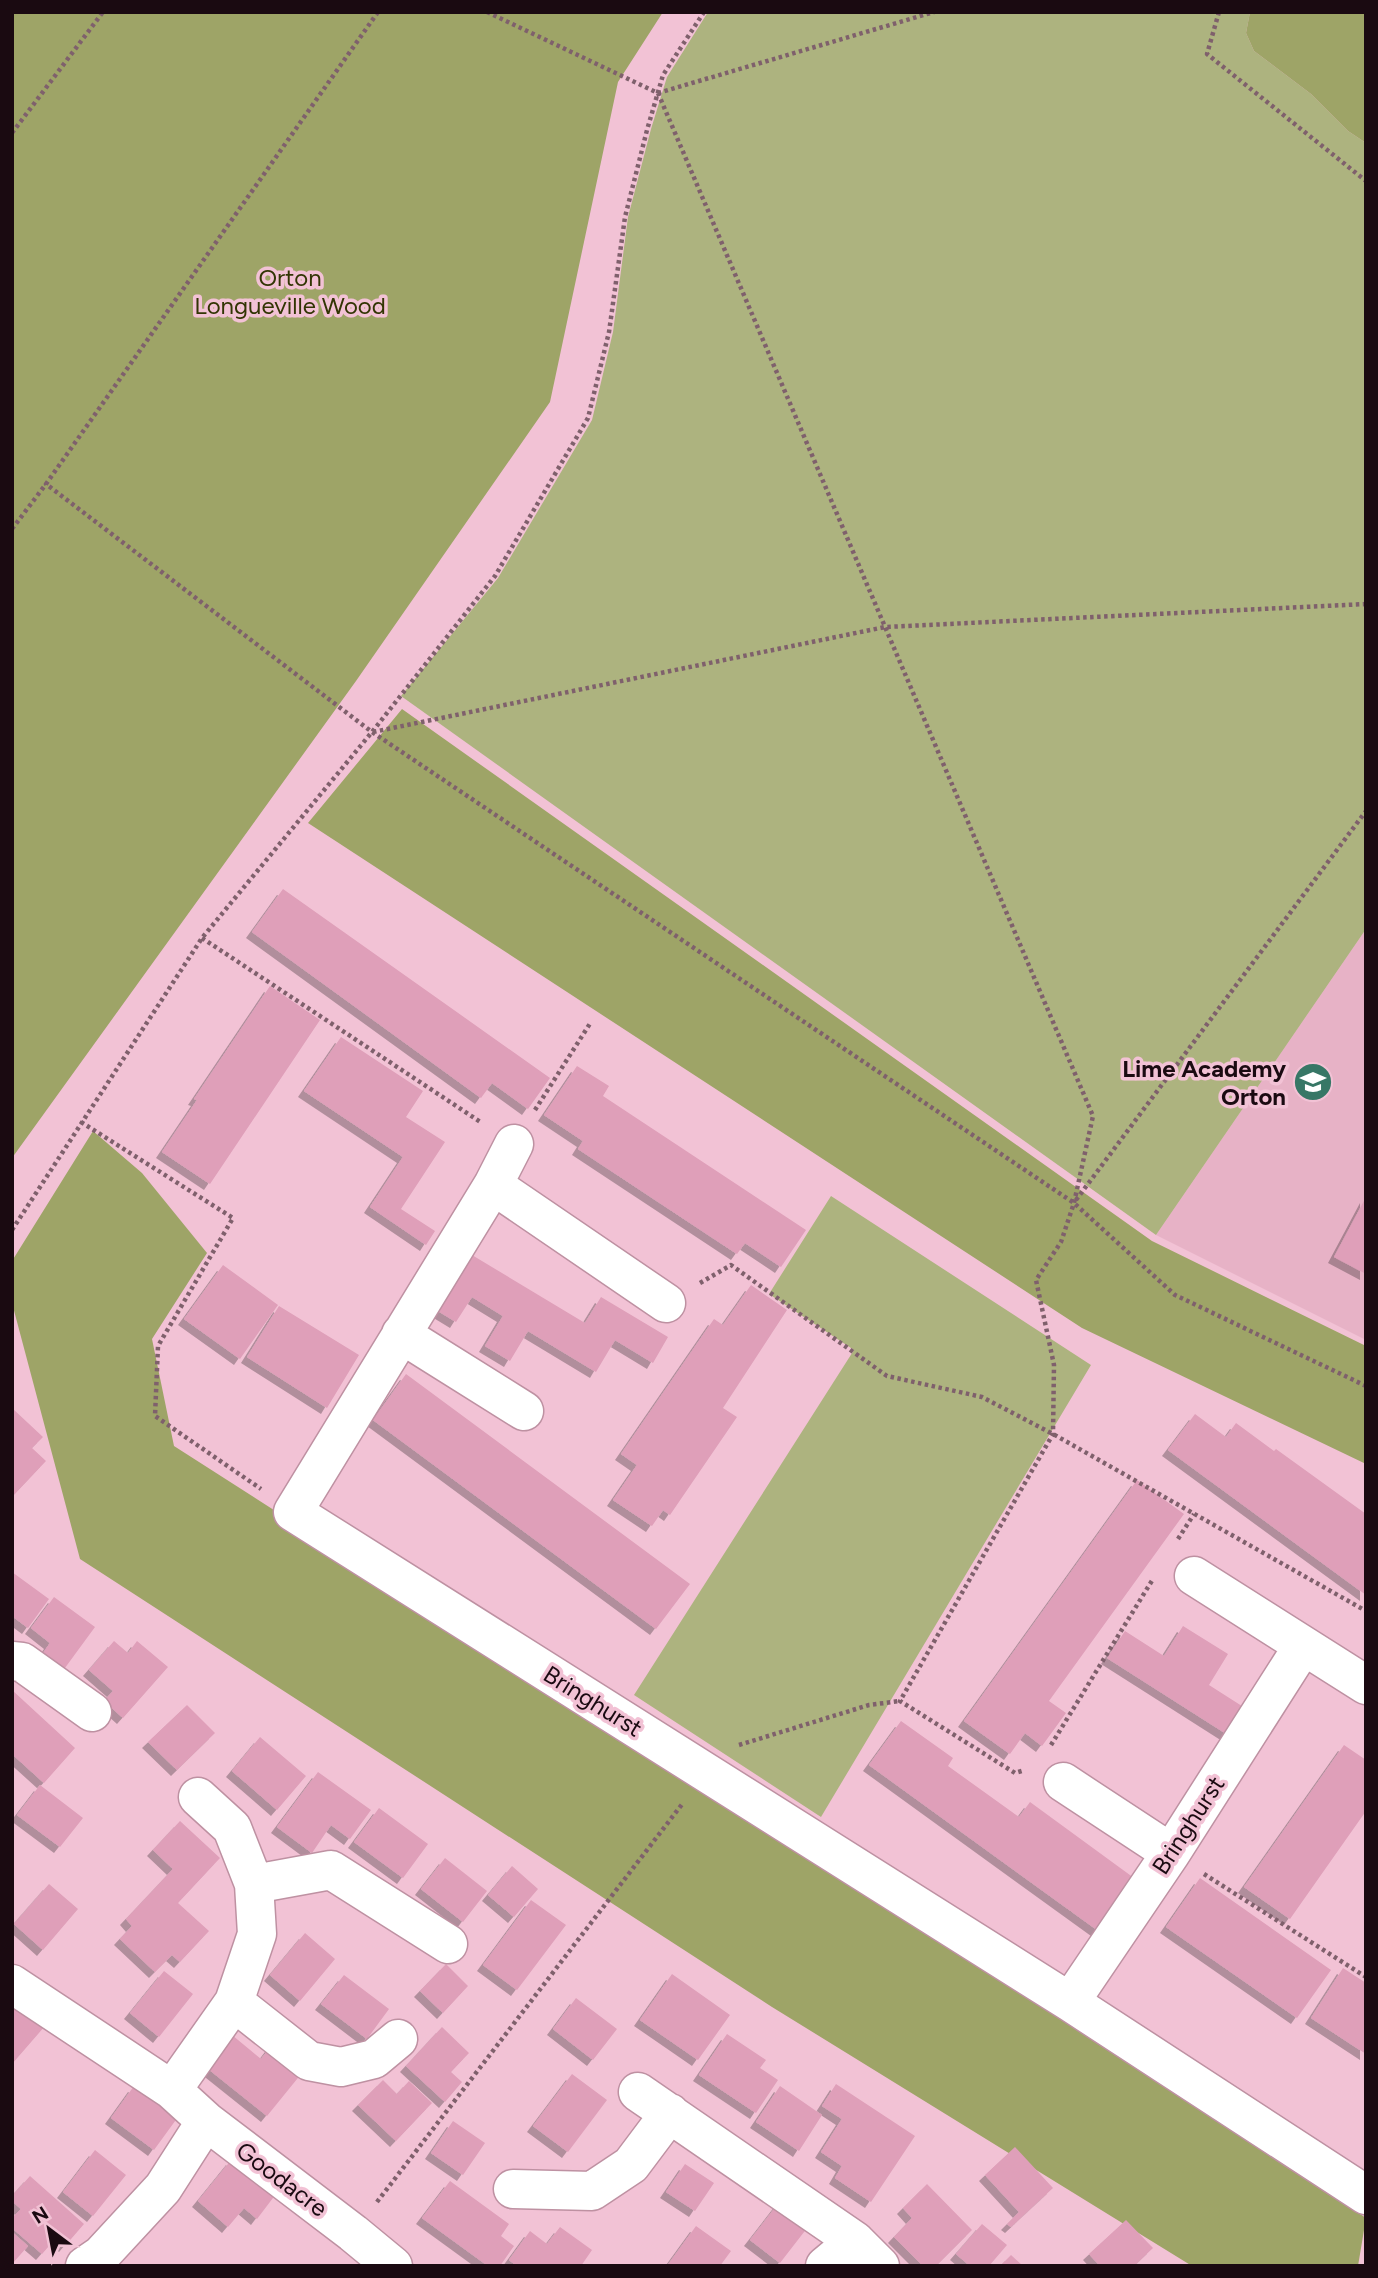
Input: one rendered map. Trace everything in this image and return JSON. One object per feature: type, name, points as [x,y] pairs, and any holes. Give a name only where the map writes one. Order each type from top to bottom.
[{"type":"street","points":[[293,1512],[493,1185],[514,1144]]},
{"type":"street","points":[[493,1185],[666,1303]]},
{"type":"street","points":[[401,1334],[524,1411]]},
{"type":"street","name":"Bringhurst","points":[[293,1512],[1070,2002],[1366,2195]]},
{"type":"street","points":[[1175,1564],[1366,1685]]},
{"type":"street","name":"Bringhurst","points":[[1070,2002],[1171,1853],[1303,1646]]},
{"type":"street","points":[[12,1661],[22,1662],[92,1712]]},
{"type":"street","points":[[1050,1774],[1171,1853]]},
{"type":"street","points":[[172,2090],[234,2002],[257,1934],[254,1884],[232,1828],[198,1797]]},
{"type":"street","points":[[254,1884],[331,1870],[448,1944]]},
{"type":"street","name":"Goodacre","points":[[12,1984],[172,2090],[206,2121],[393,2266]]},
{"type":"street","points":[[234,2002],[309,2061],[341,2067],[374,2059],[398,2039]]},
{"type":"street","points":[[638,2092],[868,2253]]},
{"type":"street","points":[[513,2189],[592,2192],[631,2165],[670,2113]]},
{"type":"street","points":[[85,2266],[101,2255],[163,2188],[206,2121]]},
{"type":"street","points":[[825,2266],[868,2253]]},
{"type":"path","points":[[12,133],[103,12]]},
{"type":"path","points":[[12,529],[378,12]]},
{"type":"path","points":[[487,12],[658,93],[1093,1116],[1074,1203],[1061,1242],[1036,1280],[1054,1365],[1053,1434],[900,1701]]},
{"type":"path","points":[[12,1230],[202,938],[372,732],[495,576],[588,418],[609,332],[625,217],[663,75],[704,12]]},
{"type":"path","points":[[658,93],[934,12]]},
{"type":"path","points":[[1219,12],[1207,54],[1366,181]]},
{"type":"path","points":[[46,484],[372,732],[1074,1203],[1175,1295],[1366,1386]]},
{"type":"path","points":[[372,732],[885,627],[1366,604]]},
{"type":"path","points":[[1074,1203],[1366,811]]},
{"type":"path","points":[[202,938],[514,1144],[591,1022]]},
{"type":"path","points":[[81,1122],[233,1218],[158,1346],[155,1416],[293,1512]]},
{"type":"path","points":[[666,1303],[730,1265],[887,1376],[982,1397],[1053,1434],[1366,1611]]},
{"type":"path","points":[[353,2233],[707,1772],[735,1746],[869,1705],[900,1701],[1015,1773],[1050,1774],[1175,1564],[1194,1514]]},
{"type":"path","points":[[1171,1853],[1366,1977]]},
{"type":"shaded area","name":"Lime Academy Orton","points":[[1366,929],[1366,1340],[1156,1235]]},
{"type":"green space","name":"Orton Longueville Wood","points":[[12,12],[663,12],[618,82],[550,402],[356,681],[12,1158]]},
{"type":"green space","points":[[708,12],[1250,12],[1246,33],[1254,51],[1311,94],[1348,131],[1366,143],[1366,929],[1156,1235],[401,696],[498,578],[592,420],[613,332],[628,217],[651,129],[667,77]]},
{"type":"green space","points":[[1250,12],[1366,12],[1366,143],[1348,131],[1311,94],[1254,51],[1246,33]]},
{"type":"green space","points":[[402,709],[1152,1241],[1366,1346],[1366,1464],[1082,1328],[308,823]]},
{"type":"green space","points":[[93,1131],[142,1173],[207,1253],[152,1339],[174,1446],[846,1877],[1366,2218],[1358,2266],[1192,2266],[772,2007],[80,1559],[12,1303],[12,1261]]},
{"type":"green space","points":[[831,1196],[1091,1365],[821,1817],[634,1695],[854,1350],[769,1294]]},
{"type":"building","points":[[283,889],[550,1078],[528,1109],[492,1083],[481,1098],[252,932]]},
{"type":"building","points":[[270,986],[320,1020],[210,1184],[162,1152]]},
{"type":"building","points":[[341,1037],[423,1091],[406,1117],[445,1142],[401,1209],[435,1231],[426,1245],[370,1207],[403,1157],[304,1091]]},
{"type":"building","points":[[577,1066],[609,1086],[603,1096],[806,1230],[781,1267],[745,1243],[737,1254],[578,1149],[583,1141],[544,1115]]},
{"type":"building","points":[[1366,1197],[1366,1274],[1334,1257]]},
{"type":"building","points":[[467,1252],[585,1323],[601,1297],[668,1337],[653,1363],[615,1340],[596,1372],[528,1331],[510,1361],[485,1346],[503,1316],[472,1297],[456,1322],[433,1308]]},
{"type":"building","points":[[223,1265],[278,1305],[240,1359],[184,1319]]},
{"type":"building","points":[[751,1285],[787,1310],[723,1408],[737,1417],[670,1515],[663,1510],[652,1526],[613,1500],[637,1465],[621,1454],[714,1319],[723,1325]]},
{"type":"building","points":[[279,1306],[359,1355],[327,1408],[247,1357]]},
{"type":"building","points":[[406,1374],[690,1584],[656,1629],[373,1420]]},
{"type":"building","points":[[12,1408],[43,1437],[32,1448],[46,1461],[12,1497]]},
{"type":"building","points":[[1195,1414],[1226,1437],[1236,1423],[1366,1514],[1366,1595],[1168,1450]]},
{"type":"building","points":[[1137,1480],[1184,1514],[1049,1701],[1066,1713],[1042,1746],[1025,1733],[1010,1754],[964,1721]]},
{"type":"building","points":[[12,1572],[49,1599],[28,1628],[12,1616]]},
{"type":"building","points":[[54,1597],[95,1627],[62,1672],[41,1656],[50,1643],[31,1628]]},
{"type":"building","points":[[1183,1626],[1228,1654],[1209,1685],[1245,1708],[1228,1735],[1107,1658],[1125,1631],[1164,1656]]},
{"type":"building","points":[[114,1641],[128,1653],[137,1641],[168,1667],[123,1718],[104,1701],[113,1691],[89,1670]]},
{"type":"building","points":[[12,1690],[75,1748],[44,1783],[12,1754]]},
{"type":"building","points":[[187,1705],[215,1733],[177,1770],[148,1742]]},
{"type":"building","points":[[901,1721],[953,1758],[948,1766],[1019,1817],[1030,1802],[1134,1878],[1097,1930],[869,1765]]},
{"type":"building","points":[[260,1737],[306,1776],[277,1810],[232,1771]]},
{"type":"building","points":[[1344,1745],[1366,1760],[1366,1811],[1290,1919],[1244,1887]]},
{"type":"building","points":[[318,1772],[371,1810],[350,1839],[331,1825],[312,1853],[277,1827]]},
{"type":"building","points":[[40,1785],[83,1818],[60,1847],[17,1815]]},
{"type":"building","points":[[379,1808],[428,1844],[403,1878],[354,1842]]},
{"type":"building","points":[[180,1821],[220,1858],[178,1903],[209,1931],[180,1962],[172,1955],[155,1972],[120,1939],[132,1926],[126,1919],[173,1869],[153,1850]]},
{"type":"building","points":[[445,1858],[487,1891],[463,1922],[421,1889]]},
{"type":"building","points":[[512,1866],[538,1889],[514,1917],[488,1895]]},
{"type":"building","points":[[1200,1878],[1331,1970],[1297,2018],[1166,1927]]},
{"type":"building","points":[[49,1884],[78,1909],[43,1950],[14,1924]]},
{"type":"building","points":[[531,1900],[566,1925],[517,1990],[483,1965]]},
{"type":"building","points":[[305,1933],[335,1959],[300,2001],[270,1975]]},
{"type":"building","points":[[446,1964],[468,1986],[443,2013],[420,1991]]},
{"type":"building","points":[[1343,1968],[1366,1983],[1366,2054],[1311,2018]]},
{"type":"building","points":[[164,1971],[193,1994],[159,2037],[130,2013]]},
{"type":"building","points":[[672,1974],[730,2015],[698,2060],[640,2020]]},
{"type":"building","points":[[344,1975],[389,2009],[367,2039],[321,2004]]},
{"type":"building","points":[[576,1998],[617,2029],[593,2060],[553,2029]]},
{"type":"building","points":[[12,2006],[45,2026],[12,2064]]},
{"type":"building","points":[[442,2027],[469,2053],[451,2072],[462,2082],[445,2102],[406,2066]]},
{"type":"building","points":[[727,2034],[766,2060],[760,2068],[778,2080],[756,2113],[699,2075]]},
{"type":"building","points":[[232,2035],[261,2059],[274,2042],[306,2068],[267,2116],[207,2068]]},
{"type":"building","points":[[572,2074],[607,2100],[568,2152],[533,2126]]},
{"type":"building","points":[[383,2080],[397,2094],[409,2081],[432,2103],[396,2141],[358,2105]]},
{"type":"building","points":[[836,2084],[915,2136],[871,2202],[835,2178],[842,2166],[821,2152],[842,2119],[822,2106]]},
{"type":"building","points":[[134,2086],[178,2117],[154,2150],[111,2118]]},
{"type":"building","points":[[780,2086],[822,2115],[799,2151],[756,2122]]},
{"type":"building","points":[[453,2121],[485,2143],[463,2175],[431,2153]]},
{"type":"building","points":[[1015,2147],[1053,2188],[1011,2227],[1007,2224],[1019,2212],[985,2175]]},
{"type":"building","points":[[95,2150],[126,2175],[93,2216],[63,2192]]},
{"type":"building","points":[[232,2159],[276,2194],[257,2219],[244,2208],[228,2227],[198,2201]]},
{"type":"building","points":[[685,2164],[714,2183],[695,2211],[666,2192]]},
{"type":"building","points":[[30,2176],[84,2224],[65,2246],[56,2238],[42,2254],[12,2228],[12,2218],[21,2209],[12,2201],[12,2196]]},
{"type":"building","points":[[450,2181],[509,2224],[501,2236],[514,2246],[500,2266],[488,2266],[422,2218]]},
{"type":"building","points":[[927,2184],[972,2230],[936,2266],[923,2266],[894,2237],[912,2218],[903,2208]]},
{"type":"building","points":[[781,2200],[811,2223],[780,2263],[750,2240]]},
{"type":"building","points":[[1126,2220],[1153,2248],[1134,2266],[1100,2266],[1089,2254]]},
{"type":"building","points":[[982,2224],[1007,2245],[989,2266],[970,2266],[956,2254]]},
{"type":"building","points":[[696,2226],[731,2251],[720,2266],[667,2266]]},
{"type":"building","points":[[560,2227],[592,2250],[581,2266],[517,2266],[509,2260],[530,2231],[547,2244]]},
{"type":"building","points":[[12,2232],[28,2246],[12,2264]]},
{"type":"building","points":[[1011,2255],[1023,2266],[1000,2266]]},
{"type":"place","name":"Lime Academy Orton","points":[[1313,1082]]}]
